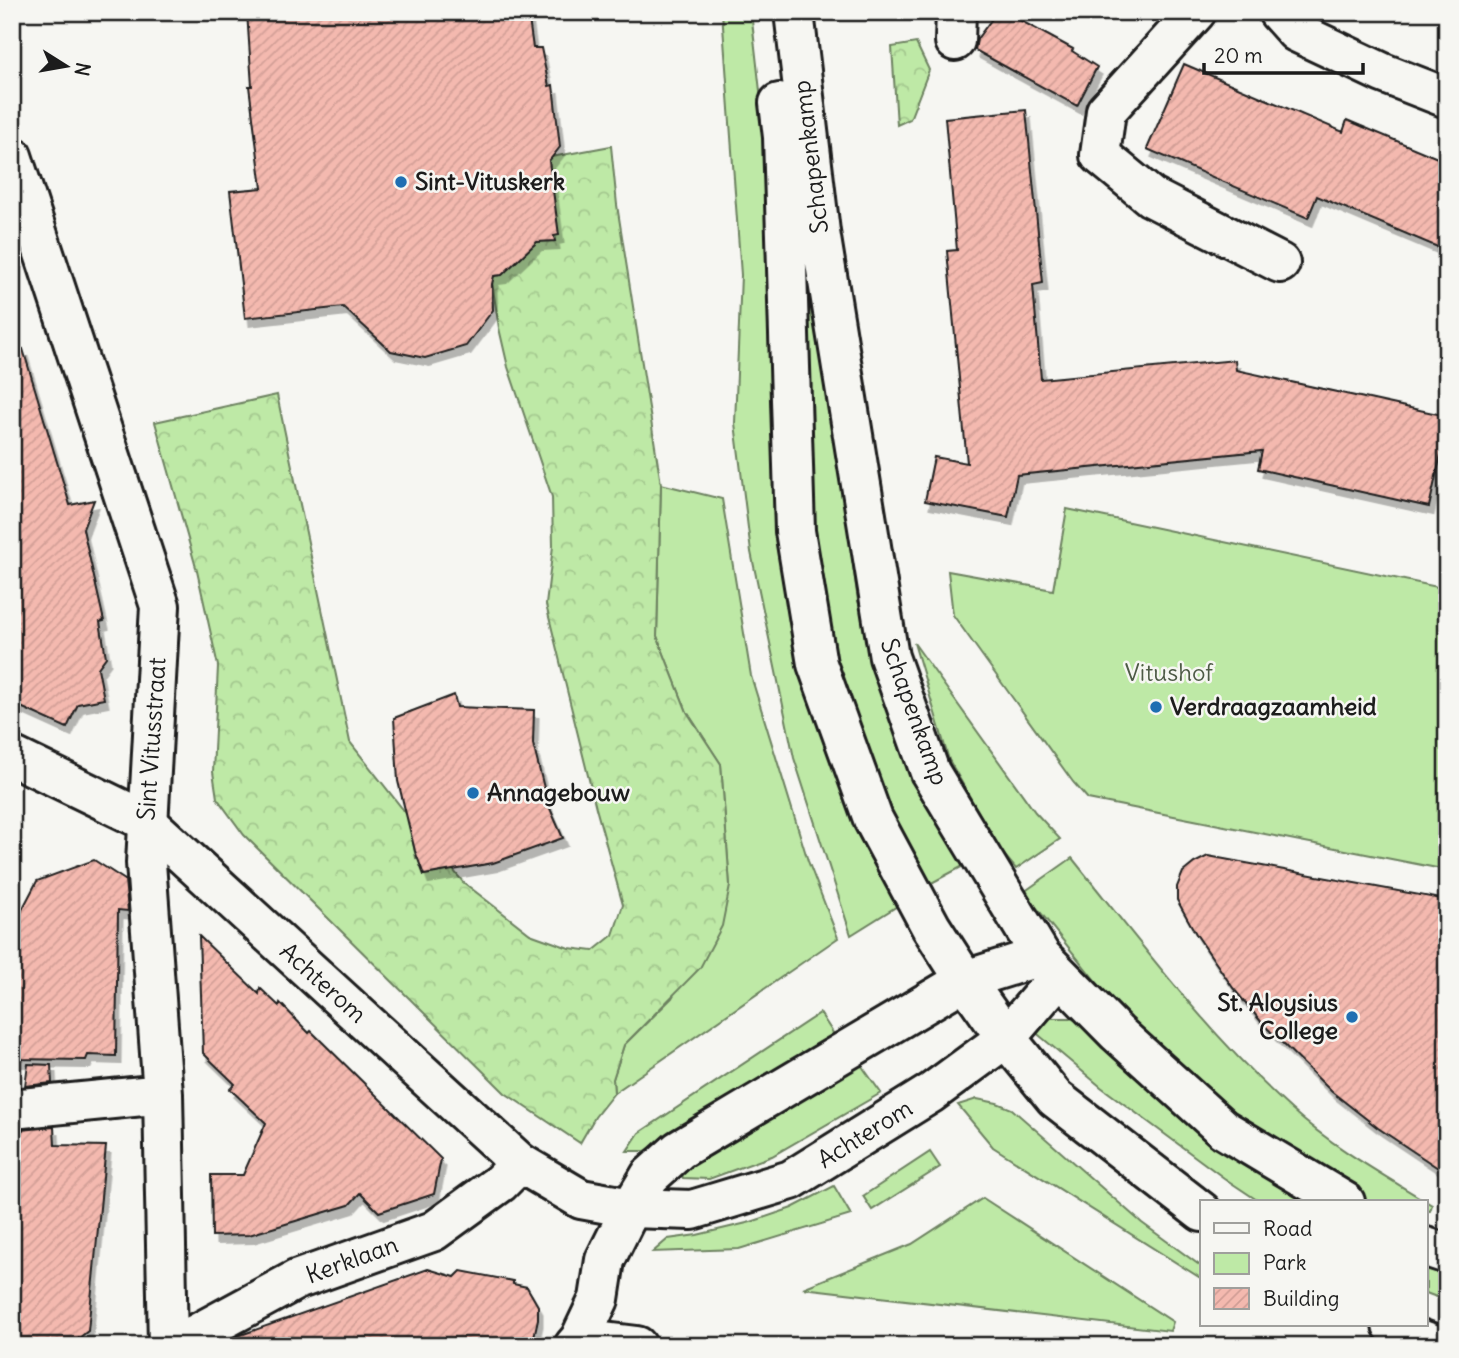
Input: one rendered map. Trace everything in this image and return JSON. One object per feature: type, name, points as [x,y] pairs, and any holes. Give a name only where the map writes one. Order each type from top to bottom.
[{"type":"main road","name":"Schapenkamp","points":[[768,12],[783,137],[795,531],[817,664],[873,819],[931,927],[965,980],[1006,1038],[1055,1098],[1200,1210]]},
{"type":"main road","name":"Schapenkamp","points":[[794,12],[820,232],[889,657],[930,772],[1050,966],[1116,1033],[1223,1129],[1342,1200]]},
{"type":"main road","points":[[1196,12],[1106,111],[1100,156],[1151,197],[1280,263]]},
{"type":"main road","points":[[1278,12],[1296,32],[1383,73],[1447,98]]},
{"type":"main road","name":"Sint Vitusstraat","points":[[12,156],[160,606],[146,821],[146,863],[163,1094],[168,1346]]},
{"type":"main road","name":"Achterom","points":[[12,756],[146,821],[520,1163],[581,1199],[631,1208],[692,1210],[791,1180],[931,1093],[1006,1038],[1050,966]]},
{"type":"main road","points":[[636,1346],[579,1343],[599,1299],[604,1260],[650,1176],[679,1150],[965,980],[1050,966]]},
{"type":"main road","points":[[12,1109],[163,1094]]},
{"type":"main road","name":"Kerklaan","points":[[174,1346],[296,1280],[434,1231],[500,1183],[520,1163]]},
{"type":"main road","points":[[1428,1248],[1447,1254]]},
{"type":"main road","points":[[1394,1326],[1439,1346]]},
{"type":"green space","points":[[722,12],[751,12],[775,223],[770,383],[775,527],[806,665],[902,903],[851,935],[794,758],[751,552],[735,423],[741,275]]},
{"type":"green space","points":[[916,43],[929,70],[910,119],[897,125],[892,47]]},
{"type":"green space","points":[[611,146],[617,205],[661,484],[657,636],[687,712],[721,764],[730,886],[722,926],[700,968],[624,1045],[613,1079],[614,1093],[595,1117],[580,1143],[505,1093],[244,835],[217,798],[213,772],[218,666],[197,571],[155,422],[277,395],[350,742],[408,816],[416,858],[440,854],[463,882],[530,934],[569,948],[593,951],[613,935],[623,905],[546,605],[553,546],[552,497],[508,367],[499,328],[475,171]]},
{"type":"green space","points":[[804,208],[858,601],[898,727],[967,864],[924,887],[868,768],[831,655],[811,533]]},
{"type":"green space","points":[[661,484],[722,499],[751,676],[808,861],[838,938],[614,1093],[613,1079],[624,1045],[672,998],[730,886],[721,764],[687,712],[657,636]]},
{"type":"green space","name":"Vitushof","points":[[1067,509],[1447,589],[1447,870],[1088,799],[953,615],[948,571],[1053,590]]},
{"type":"green space","points":[[914,643],[1035,812],[1060,839],[1016,869],[1000,850],[949,760]]},
{"type":"green space","points":[[1072,858],[1204,1020],[1262,1081],[1325,1137],[1424,1200],[1361,1200],[1258,1136],[1118,1009],[1024,892]]},
{"type":"green space","points":[[820,1013],[837,1039],[645,1151],[627,1151],[639,1133]]},
{"type":"green space","points":[[1047,1018],[1070,1018],[1092,1026],[1237,1158],[1301,1200],[1257,1200],[1101,1087],[1034,1031]]},
{"type":"green space","points":[[859,1062],[881,1093],[772,1156],[709,1179],[683,1178],[679,1167]]},
{"type":"green space","points":[[977,1099],[1012,1109],[1142,1223],[1200,1266],[1200,1278],[993,1147],[958,1105]]},
{"type":"green space","points":[[930,1152],[940,1167],[872,1210],[863,1196]]},
{"type":"green space","points":[[834,1186],[851,1215],[739,1249],[653,1252],[668,1239],[751,1222],[792,1208]]},
{"type":"green space","points":[[983,1198],[1173,1322],[1170,1331],[803,1288],[912,1244]]},
{"type":"green space","points":[[1428,1268],[1447,1275],[1447,1301],[1428,1294]]},
{"type":"building","name":"Sint-Vituskerk","points":[[247,12],[528,12],[533,48],[541,48],[549,86],[553,85],[560,147],[549,161],[559,235],[554,236],[555,241],[537,242],[502,275],[494,276],[493,310],[466,346],[425,358],[391,351],[343,307],[245,318],[230,191],[262,188],[249,86],[252,86]]},
{"type":"building","points":[[997,12],[1005,12],[1073,49],[1072,51],[1097,67],[1077,106],[975,50],[977,39]]},
{"type":"building","points":[[1184,64],[1343,132],[1347,120],[1447,162],[1447,251],[1317,196],[1308,218],[1147,149]]},
{"type":"building","points":[[1026,110],[1043,283],[1033,285],[1041,379],[1235,360],[1236,370],[1447,416],[1447,428],[1429,507],[1258,469],[1262,451],[1017,475],[1008,517],[925,501],[934,457],[967,463],[947,251],[957,250],[945,118]]},
{"type":"building","points":[[23,349],[70,505],[94,500],[83,529],[104,621],[100,622],[106,657],[98,668],[104,699],[78,704],[67,728],[12,703],[12,351]]},
{"type":"building","name":"Annagebouw","points":[[454,695],[457,707],[534,710],[533,744],[548,804],[563,838],[493,863],[424,875],[415,851],[398,781],[394,718]]},
{"type":"building","name":"St. Aloysius College","points":[[1208,856],[1447,900],[1447,1174],[1378,1128],[1332,1092],[1263,1024],[1233,988],[1196,934],[1177,900],[1177,887],[1183,872]]},
{"type":"building","points":[[94,860],[125,880],[128,911],[118,910],[116,1056],[88,1055],[86,1060],[12,1059],[12,929],[37,881]]},
{"type":"building","points":[[199,936],[259,994],[260,988],[279,1006],[280,1003],[309,1033],[311,1031],[441,1159],[434,1194],[379,1212],[360,1193],[349,1205],[249,1235],[212,1236],[211,1175],[243,1175],[266,1123],[230,1089],[235,1084],[203,1053]]},
{"type":"building","points":[[28,1064],[51,1065],[52,1083],[25,1086]]},
{"type":"building","points":[[54,1127],[55,1145],[106,1146],[88,1331],[69,1346],[12,1346],[12,1192],[20,1130]]},
{"type":"building","points":[[428,1269],[455,1277],[461,1271],[513,1281],[513,1284],[527,1287],[538,1306],[532,1346],[229,1346],[229,1341],[238,1336]]},
{"type":"place","name":"Sint-Vituskerk","points":[[401,182]]},
{"type":"place","name":"Verdraagzaamheid","points":[[1156,707]]},
{"type":"place","name":"Annagebouw","points":[[473,793]]},
{"type":"place","name":"St. Aloysius College","points":[[1352,1017]]}]
